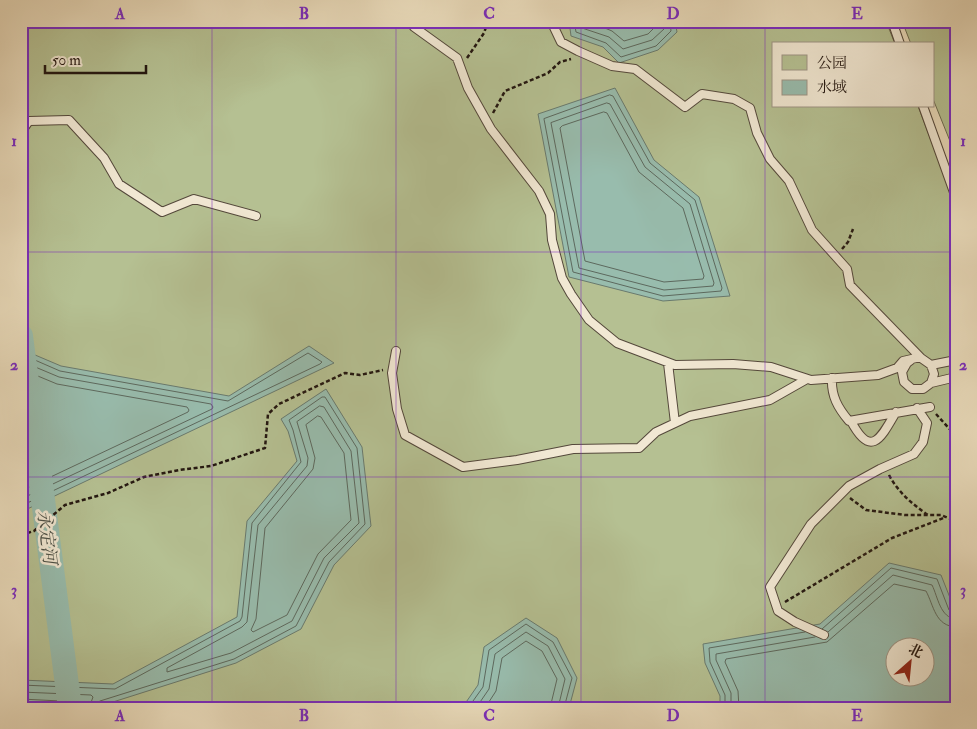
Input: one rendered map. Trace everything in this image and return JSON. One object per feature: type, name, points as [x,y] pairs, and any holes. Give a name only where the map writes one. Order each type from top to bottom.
[{"type":"lane","points":[[409,21],[457,58],[468,88],[488,123],[539,191],[550,214],[552,240],[562,278],[589,320],[617,343],[675,365],[733,364],[771,367],[808,379],[878,375],[897,368],[903,361],[921,358]]},
{"type":"lane","points":[[551,21],[561,42],[612,66],[635,69],[685,107],[702,94],[734,99],[750,108],[757,133],[770,159],[789,181],[812,230],[846,269],[850,285],[921,358],[931,365],[934,374],[931,383]]},
{"type":"lane","points":[[892,21],[899,42]]},
{"type":"lane","points":[[924,108],[956,198]]},
{"type":"lane","points":[[21,132],[29,121],[69,120],[104,158],[119,184],[162,212],[194,199],[256,216]]},
{"type":"lane","points":[[396,352],[392,373],[398,409],[405,435],[463,467],[517,460],[573,448],[639,448],[656,432],[690,416],[770,400],[808,379]]},
{"type":"lane","points":[[911,360],[902,372],[904,382],[912,388],[923,389],[931,383],[956,378]]},
{"type":"lane","points":[[931,365],[956,360]]},
{"type":"lane","points":[[668,363],[675,423]]},
{"type":"lane","points":[[832,378],[831,389],[835,401],[864,440],[872,442],[881,438],[896,412]]},
{"type":"lane","points":[[851,421],[930,407]]},
{"type":"lane","points":[[824,635],[795,622],[778,611],[770,587],[811,524],[849,486],[914,454],[923,442],[927,424],[917,408]]},
{"type":"path","points":[[461,68],[484,33],[488,21]]},
{"type":"path","points":[[488,123],[505,91],[548,73],[560,62],[572,58],[580,52]]},
{"type":"path","points":[[835,256],[848,242],[853,229]]},
{"type":"path","points":[[21,535],[34,531],[65,505],[108,493],[144,477],[211,466],[265,448],[268,414],[279,404],[345,373],[360,375],[393,368]]},
{"type":"path","points":[[930,407],[955,435],[956,441]]},
{"type":"path","points":[[885,467],[896,487],[916,507],[929,515]]},
{"type":"path","points":[[846,490],[848,496],[866,510],[905,515],[941,515],[956,521]]},
{"type":"path","points":[[777,607],[892,538],[946,517]]},
{"type":"green space","points":[[21,21],[886,21],[894,42],[772,42],[772,108],[919,108],[956,207],[956,708],[21,708]]},
{"type":"green space","points":[[902,21],[956,21],[956,156],[934,101],[934,42],[910,42]]},
{"type":"water","points":[[569,21],[675,21],[677,32],[658,50],[619,63],[603,47],[571,36]]},
{"type":"water","points":[[615,88],[654,160],[699,197],[730,296],[663,301],[569,277],[538,114]]},
{"type":"water","points":[[309,346],[334,363],[21,512],[21,349],[61,366],[229,396]]},
{"type":"water","points":[[326,389],[362,447],[371,526],[334,565],[301,629],[236,663],[94,708],[21,708],[21,680],[113,684],[237,617],[247,521],[297,461],[288,431],[281,419]]},
{"type":"water","points":[[889,563],[941,575],[956,613],[956,708],[720,708],[720,696],[705,663],[703,644],[820,624]]},
{"type":"water","points":[[526,618],[557,638],[577,678],[569,708],[462,708],[478,685],[484,647]]},
{"type":"waterway","name":"永定河","points":[[21,336],[27,382]]},
{"type":"waterway","name":"永定河","points":[[39,469],[70,708]]}]
